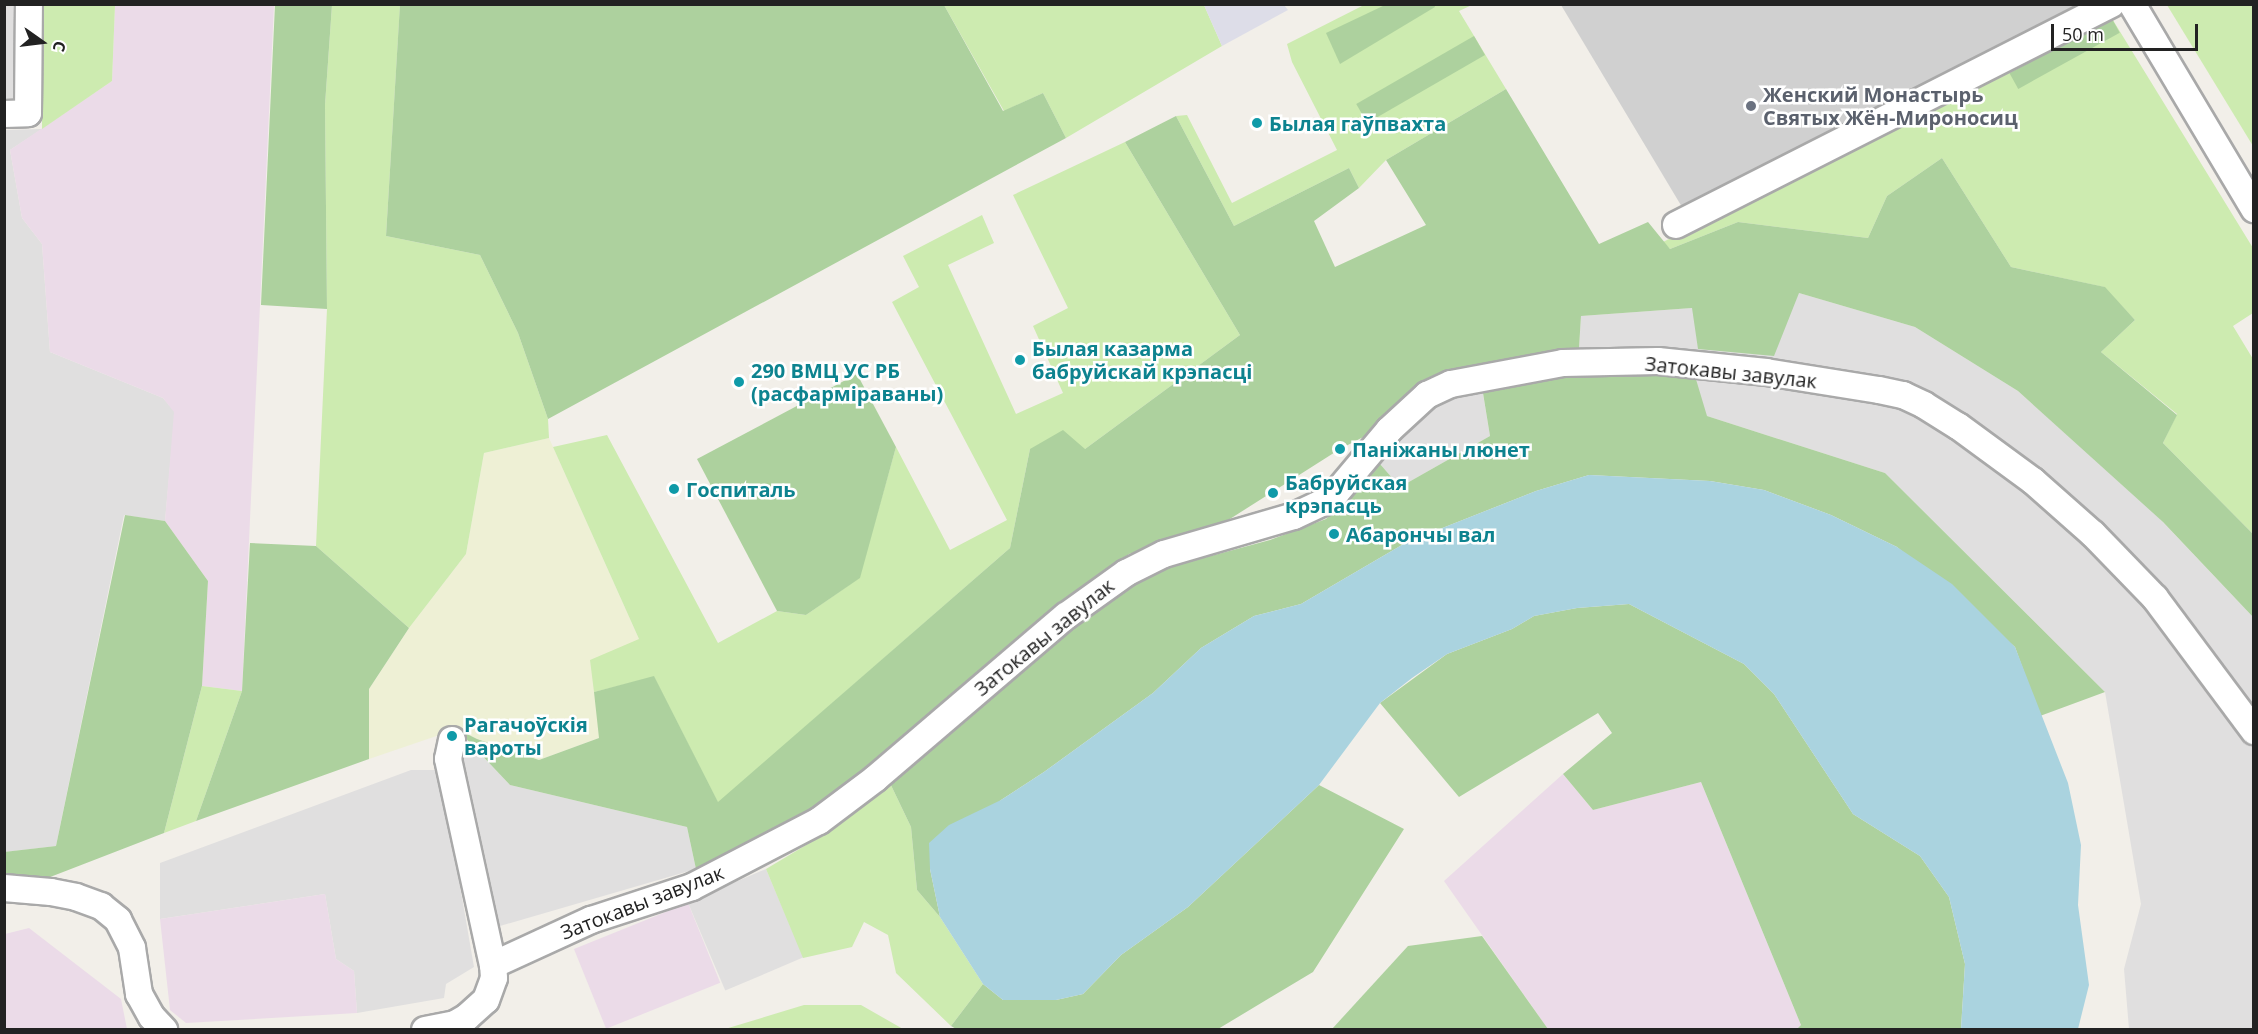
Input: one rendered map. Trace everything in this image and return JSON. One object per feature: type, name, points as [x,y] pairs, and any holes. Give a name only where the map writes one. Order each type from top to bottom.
[{"type":"street","points":[[4,114],[28,113],[29,4]]},
{"type":"street","points":[[1676,225],[1935,96],[2111,4]]},
{"type":"street","points":[[2132,4],[2253,209]]},
{"type":"street","name":"Затокавы завулак","points":[[493,964],[591,920],[692,887],[819,821],[876,778],[1016,657],[1108,584],[1164,554],[1294,516],[1324,502],[1336,493],[1389,430],[1427,395],[1451,384],[1563,363],[1658,361],[1744,370],[1879,390],[1903,395],[1924,405],[1958,426],[2033,481],[2093,534],[2154,598],[2253,731]]},
{"type":"street","points":[[425,1029],[455,1024],[467,1017],[486,1000],[494,978],[493,964],[448,759],[452,740]]},
{"type":"street","points":[[4,888],[51,892],[76,897],[101,906],[118,920],[132,948],[139,994],[152,1017],[164,1029]]},
{"type":"shaded area","points":[[4,5],[19,5],[18,98],[5,99]]},
{"type":"shaded area","points":[[115,5],[274,5],[242,691],[202,686],[208,581],[165,521],[174,412],[163,398],[50,352],[42,244],[22,218],[10,150],[112,81]]},
{"type":"shaded area","points":[[1204,5],[1284,5],[1288,10],[1222,46]]},
{"type":"shaded area","name":"Женский Монастырь Святых Жён-Мироносиц","points":[[1561,5],[2077,5],[1682,207]]},
{"type":"shaded area","points":[[42,129],[10,150],[22,218],[42,244],[50,352],[163,398],[175,412],[165,521],[124,515],[56,846],[5,852],[4,130]]},
{"type":"shaded area","points":[[1799,293],[1915,327],[2018,391],[2159,518],[2253,617],[2253,1029],[2129,1029],[2124,969],[2141,904],[2105,692],[1885,473],[1707,416],[1483,394],[1490,436],[1400,487],[1380,464],[1375,431],[1429,378],[1579,348],[1581,316],[1692,308]]},
{"type":"shaded area","points":[[457,729],[510,785],[687,827],[696,869],[500,926]]},
{"type":"shaded area","points":[[411,770],[440,770],[474,967],[446,984],[444,998],[357,1013],[354,971],[336,959],[325,894],[160,919],[160,863]]},
{"type":"shaded area","points":[[1563,774],[1593,810],[1701,782],[1801,1025],[1797,1030],[1548,1029],[1444,881]]},
{"type":"shaded area","points":[[766,869],[804,957],[725,991],[688,902]]},
{"type":"shaded area","points":[[325,894],[336,959],[354,971],[357,1013],[186,1023],[170,1010],[160,919]]},
{"type":"shaded area","points":[[688,903],[720,983],[606,1029],[574,949]]},
{"type":"shaded area","points":[[29,928],[121,999],[127,1029],[5,1029],[5,934]]},
{"type":"green space","points":[[400,4],[944,5],[1003,111],[1043,93],[1066,138],[548,419],[518,333],[480,255],[386,236]]},
{"type":"green space","points":[[1434,4],[1435,7],[1340,64],[1326,33],[1385,5]]},
{"type":"green space","points":[[42,5],[115,5],[112,81],[42,129]]},
{"type":"green space","points":[[275,5],[332,5],[325,105],[327,309],[261,305]]},
{"type":"green space","points":[[332,5],[400,5],[386,236],[480,255],[518,333],[548,419],[549,438],[484,453],[466,554],[409,628],[316,546],[327,309],[325,105]]},
{"type":"green space","points":[[944,5],[1204,5],[1222,46],[1066,138],[1043,93],[1004,111]]},
{"type":"green space","points":[[1364,5],[1472,5],[1459,11],[1506,89],[1386,160],[1359,188],[1349,168],[1234,226],[1176,116],[1187,115],[1232,203],[1337,150],[1292,62],[1287,44]]},
{"type":"green space","points":[[2167,5],[2253,5],[2253,146]]},
{"type":"green space","points":[[2111,17],[2253,248],[2253,313],[2233,326],[2253,359],[2253,534],[2163,443],[2177,414],[2101,352],[2135,320],[2104,287],[2011,267],[1942,158],[1887,196],[1868,238],[1738,222],[1670,249],[1663,242]]},
{"type":"green space","points":[[2111,17],[2120,33],[2018,89],[2010,73]]},
{"type":"green space","points":[[1474,36],[1485,55],[1367,123],[1356,104]]},
{"type":"green space","points":[[1506,89],[1599,244],[1648,222],[1670,249],[1738,222],[1868,238],[1887,196],[1942,158],[2011,267],[2105,287],[2135,320],[2101,352],[2177,415],[2163,443],[2253,534],[2253,617],[2163,522],[2018,391],[1915,327],[1799,293],[1774,356],[1698,349],[1692,308],[1581,316],[1579,348],[1429,378],[1375,431],[1340,449],[1222,524],[1129,554],[865,773],[780,828],[696,869],[687,827],[510,785],[457,729],[477,739],[539,760],[599,738],[594,692],[654,676],[718,802],[1010,548],[1030,449],[1063,430],[1085,449],[1240,335],[1125,142],[1176,116],[1234,226],[1349,168],[1359,188],[1314,221],[1335,267],[1426,225],[1386,160]]},
{"type":"green space","points":[[1125,142],[1240,335],[1085,449],[1030,449],[1010,548],[718,803],[654,677],[594,692],[590,660],[639,639],[553,447],[607,435],[718,643],[777,611],[806,615],[859,578],[896,447],[950,550],[1007,520],[892,302],[919,287],[903,256],[982,215],[994,243],[948,265],[1016,414],[1063,393],[1033,326],[1068,308],[1013,195]]},
{"type":"green space","points":[[1586,373],[1695,376],[1707,416],[1885,473],[2105,692],[2040,716],[2015,647],[1897,547],[1831,515],[1764,490],[1710,481],[1589,475],[1536,491],[1407,542],[1301,604],[1254,616],[1201,648],[1153,693],[1044,772],[1001,800],[930,869],[940,917],[917,890],[911,827],[889,781],[1089,613],[1159,570],[1270,540],[1326,519],[1380,464],[1400,487],[1490,436],[1483,393]]},
{"type":"green space","points":[[857,374],[896,447],[860,578],[806,615],[777,611],[697,459]]},
{"type":"green space","points":[[549,438],[639,639],[599,738],[539,760],[477,739],[457,729],[369,759],[369,689],[409,628],[466,554],[484,453]]},
{"type":"green space","points":[[125,515],[165,521],[208,581],[202,686],[164,833],[45,879],[5,873],[4,852],[56,846]]},
{"type":"green space","points":[[250,543],[316,546],[409,628],[369,689],[369,759],[196,821],[242,691]]},
{"type":"green space","points":[[1629,604],[1744,664],[1774,694],[1853,814],[1920,856],[1949,897],[1965,964],[1961,1029],[1797,1029],[1801,1025],[1701,782],[1593,810],[1563,774],[1612,733],[1598,713],[1459,797],[1380,703],[1447,654],[1512,629],[1534,616],[1577,608]]},
{"type":"green space","points":[[202,686],[242,691],[196,821],[164,833]]},
{"type":"green space","points":[[889,781],[911,827],[917,890],[940,917],[983,984],[951,1026],[896,973],[888,935],[864,922],[852,947],[803,958],[766,869],[838,826]]},
{"type":"green space","points":[[1319,785],[1404,829],[1313,972],[1218,1029],[958,1030],[951,1026],[983,984],[1003,1000],[1056,1000],[1083,994],[1121,955],[1188,907]]},
{"type":"green space","points":[[1482,936],[1548,1029],[1332,1029],[1408,946]]},
{"type":"green space","points":[[804,1005],[861,1005],[903,1029],[725,1029]]},
{"type":"water","points":[[1589,475],[1710,481],[1764,490],[1831,515],[1897,547],[1952,584],[2015,647],[2068,783],[2081,845],[2078,905],[2089,985],[2078,1029],[1961,1029],[1965,964],[1949,897],[1920,856],[1853,814],[1774,694],[1744,664],[1629,604],[1577,608],[1534,616],[1512,629],[1447,654],[1412,678],[1380,703],[1319,785],[1188,907],[1121,955],[1083,994],[1056,1000],[1003,1000],[983,984],[940,917],[930,869],[929,843],[949,825],[1001,800],[1044,772],[1153,693],[1201,648],[1254,616],[1301,604],[1407,542],[1536,491]]},
{"type":"place","name":"Женский Монастырь Святых Жён-Мироносиц","points":[[1751,106]]},
{"type":"place","name":"Былая гаўпвахта","points":[[1257,123]]},
{"type":"place","name":"Былая казарма бабруйскай крэпасці","points":[[1020,360]]},
{"type":"place","name":"290 ВМЦ УС РБ (расфарміраваны)","points":[[739,382]]},
{"type":"place","name":"Паніжаны люнет","points":[[1340,449]]},
{"type":"place","name":"Госпиталь","points":[[674,489]]},
{"type":"place","name":"Бабруйская крэпасць","points":[[1273,493]]},
{"type":"place","name":"Абарончы вал","points":[[1334,534]]},
{"type":"place","name":"Рагачоўскія вароты","points":[[452,736]]}]
